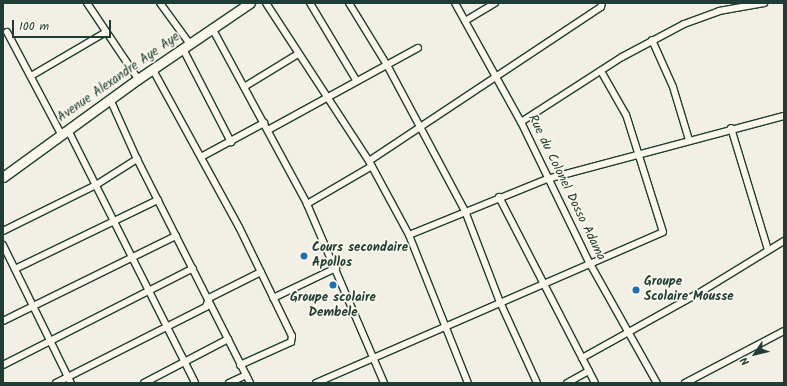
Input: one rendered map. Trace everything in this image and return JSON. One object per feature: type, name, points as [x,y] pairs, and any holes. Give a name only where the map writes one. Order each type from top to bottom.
[{"type":"street","points":[[86,3],[138,79]]},
{"type":"street","points":[[160,3],[187,46],[231,142]]},
{"type":"street","name":"Avenue Alexandre Aye Aye","points":[[4,173],[250,3]]},
{"type":"street","points":[[266,3],[370,163],[409,235],[468,383]]},
{"type":"street","points":[[310,3],[356,80]]},
{"type":"street","points":[[349,3],[387,65],[465,211],[500,302],[537,383]]},
{"type":"street","name":"Rue du Colonel Dosso Adama","points":[[455,3],[522,122],[547,179],[628,333],[657,383]]},
{"type":"street","points":[[465,21],[495,3]]},
{"type":"street","points":[[307,204],[601,7],[602,3]]},
{"type":"street","points":[[522,122],[600,71],[652,40],[701,16],[764,3]]},
{"type":"street","points":[[212,28],[307,204],[336,268],[384,383]]},
{"type":"street","points":[[6,32],[96,186],[195,383]]},
{"type":"street","points":[[31,76],[106,32]]},
{"type":"street","points":[[652,40],[673,87],[689,140]]},
{"type":"street","points":[[268,130],[356,80],[418,48]]},
{"type":"street","points":[[244,87],[298,54]]},
{"type":"street","points":[[153,70],[201,157],[261,272],[292,340],[240,365]]},
{"type":"street","points":[[320,382],[447,328],[500,302],[590,262],[663,232],[637,154],[626,115],[600,71]]},
{"type":"street","points":[[110,99],[137,159],[209,298],[250,383]]},
{"type":"street","points":[[409,235],[499,196],[547,179],[731,128],[784,116]]},
{"type":"street","points":[[201,157],[264,124]]},
{"type":"street","points":[[731,128],[768,250]]},
{"type":"street","points":[[3,231],[96,186],[137,159]]},
{"type":"street","points":[[499,196],[595,383]]},
{"type":"street","points":[[15,269],[158,200]]},
{"type":"street","points":[[3,321],[176,236]]},
{"type":"street","points":[[582,358],[699,293],[768,250],[784,242]]},
{"type":"street","points":[[3,245],[70,380]]},
{"type":"street","points":[[3,365],[51,342],[193,268]]},
{"type":"street","points":[[274,298],[336,268]]},
{"type":"street","points":[[56,383],[70,380],[206,307],[209,298],[261,272]]},
{"type":"street","points":[[685,383],[784,331]]},
{"type":"street","points":[[144,383],[185,363],[228,339]]},
{"type":"street","points":[[567,383],[588,371]]},
{"type":"street","points":[[229,383],[246,375]]},
{"type":"place","name":"Cours secondaire Apollos","points":[[304,256]]},
{"type":"place","name":"Groupe scolaire Dembele","points":[[333,285]]},
{"type":"place","name":"Groupe Scolaire Mousse","points":[[636,290]]}]
